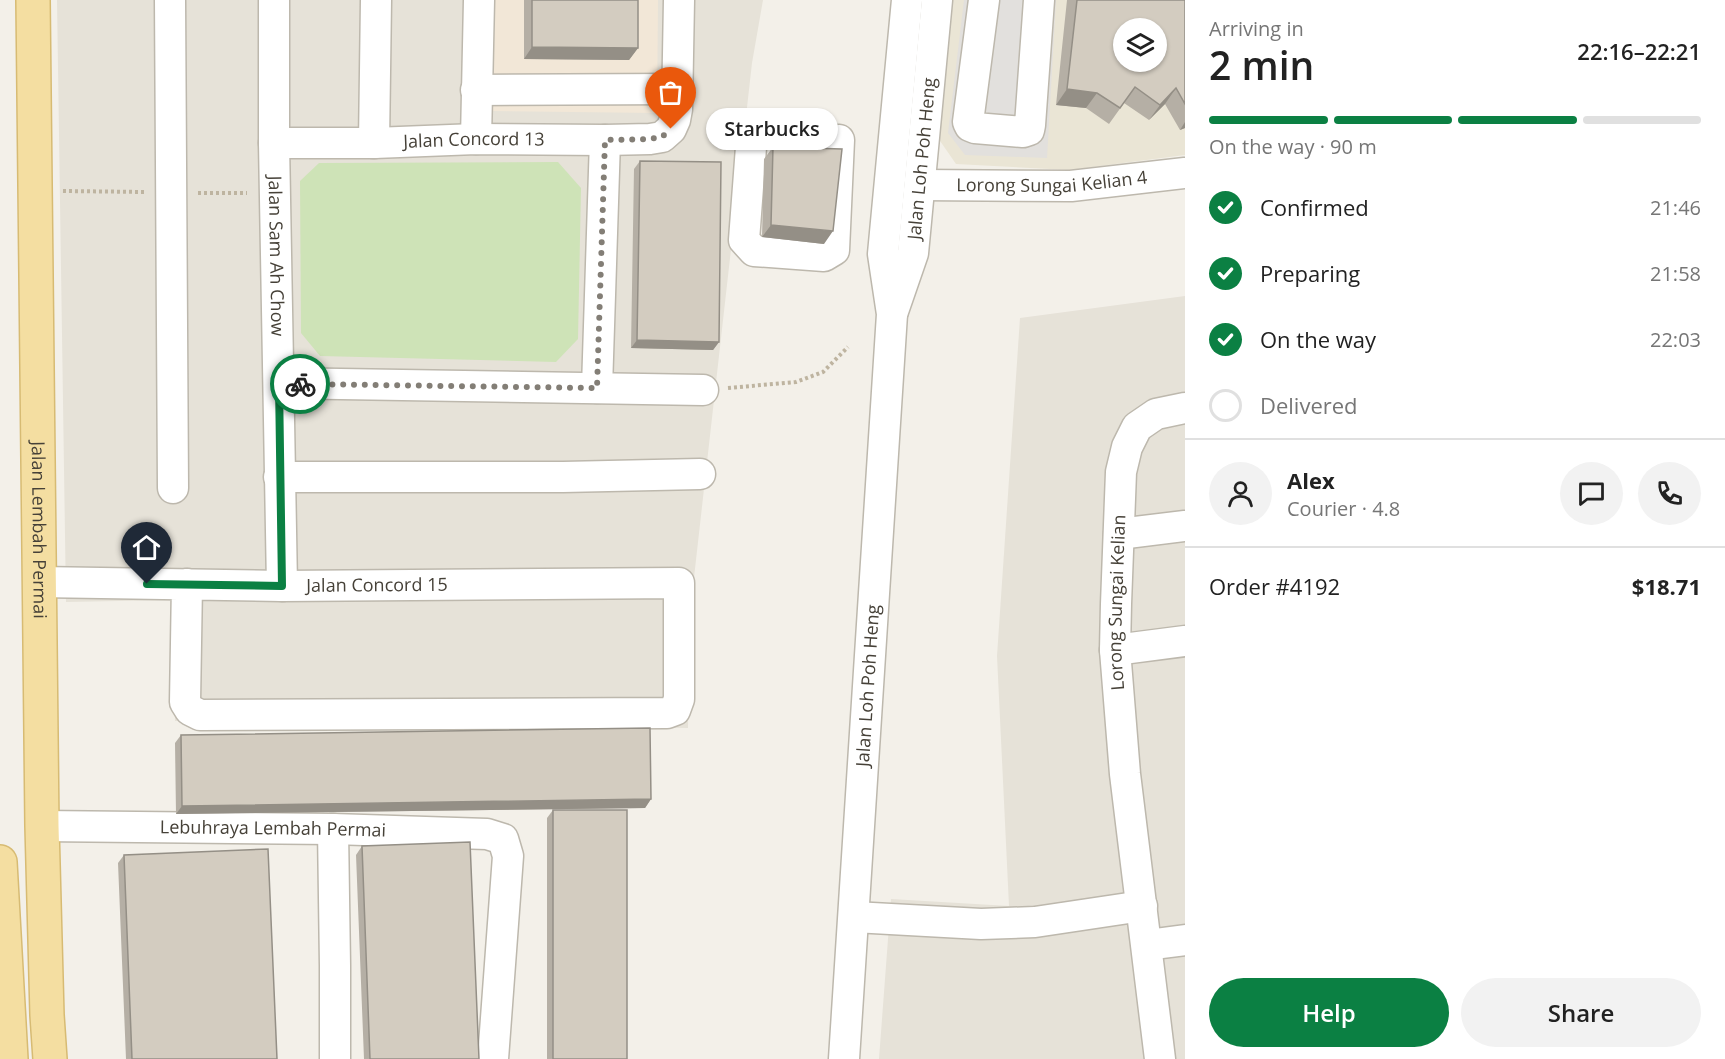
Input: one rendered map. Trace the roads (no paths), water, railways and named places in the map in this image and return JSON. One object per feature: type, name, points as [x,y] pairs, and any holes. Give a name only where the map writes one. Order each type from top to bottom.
[{"type":"main road","name":"Jalan Lembah Permai","points":[[33,0],[42,826],[50,1059]]},
{"type":"main road","points":[[0,862],[11,1059]]},
{"type":"main road","points":[[43,1059],[47,1015]]},
{"type":"street","points":[[170,0],[172,488]]},
{"type":"street","name":"Jalan Sam Ah Chow","points":[[274,0],[274,143],[282,586]]},
{"type":"street","points":[[374,143],[376,0]]},
{"type":"street","points":[[476,139],[479,0]]},
{"type":"street","points":[[476,90],[678,89],[679,0]]},
{"type":"street","name":"Jalan Loh Poh Heng","points":[[844,1059],[892,314],[883,254],[907,0]]},
{"type":"street","name":"Jalan Loh Poh Heng","points":[[892,314],[913,253],[937,0]]},
{"type":"street","points":[[984,0],[968,122],[975,128],[1023,132],[1029,130],[1030,125],[1039,0]]},
{"type":"street","name":"Jalan Concord 13","points":[[274,143],[374,143],[476,139],[650,139],[662,137],[671,129],[677,109],[678,89]]},
{"type":"street","points":[[752,134],[744,240],[754,251],[801,255],[824,256],[834,250],[839,140]]},
{"type":"street","points":[[597,388],[605,140]]},
{"type":"street","name":"Lorong Sungai Kelian 4","points":[[920,185],[1071,186],[1185,173]]},
{"type":"street","points":[[279,383],[703,390]]},
{"type":"street","name":"Lorong Sungai Kelian","points":[[1160,1059],[1125,774],[1115,650],[1121,472],[1127,447],[1137,427],[1156,414],[1185,408]]},
{"type":"street","points":[[279,477],[563,477],[700,474]]},
{"type":"street","points":[[1119,534],[1185,526]]},
{"type":"street","name":"Jalan Concord 15","points":[[39,582],[187,584],[282,586],[679,583],[679,699],[675,710],[667,713],[200,715],[190,710],[185,702],[187,584]]},
{"type":"street","points":[[1115,650],[1185,641]]},
{"type":"street","name":"Lebuhraya Lembah Permai","points":[[42,826],[333,829],[487,834],[503,839],[508,856],[493,1059]]},
{"type":"street","points":[[333,829],[335,1059]]},
{"type":"street","points":[[854,917],[981,924],[1035,922],[1142,906]]},
{"type":"street","points":[[1147,945],[1185,940]]},
{"type":"place","name":"Starbucks","points":[[671,129]]}]
